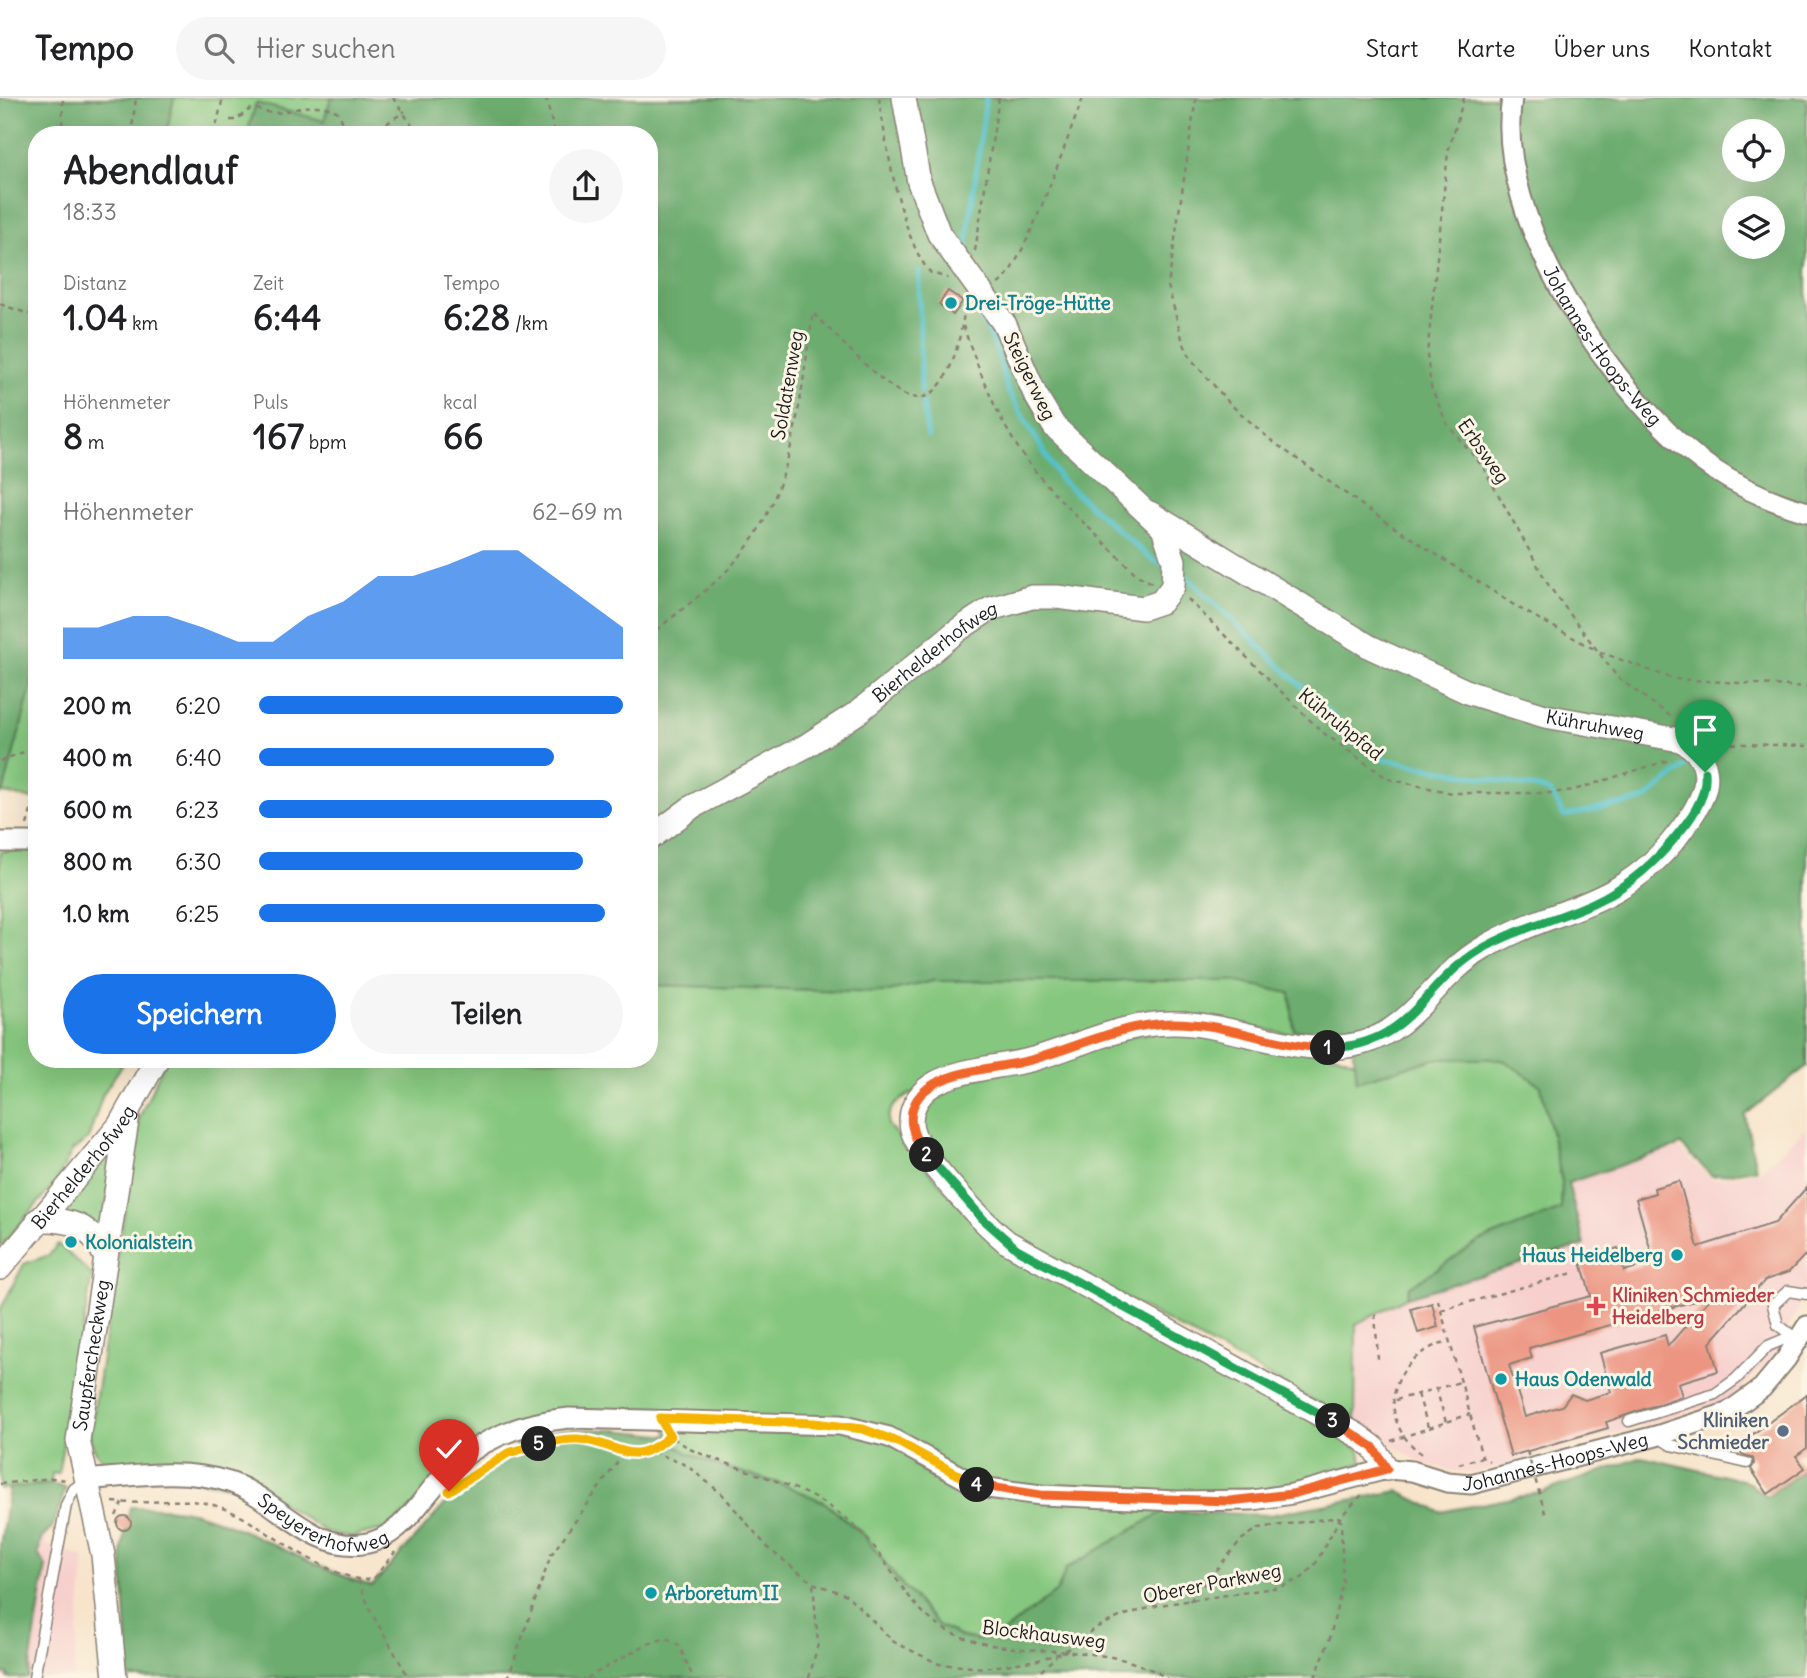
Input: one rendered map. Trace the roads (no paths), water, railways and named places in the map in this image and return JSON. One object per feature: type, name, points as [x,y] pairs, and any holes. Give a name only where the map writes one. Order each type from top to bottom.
[{"type":"street","name":"Steigerweg","points":[[904,98],[911,147],[927,208],[947,246],[1004,325],[1035,394],[1054,426],[1150,513]]},
{"type":"street","name":"Johannes-Hoops-Weg","points":[[1512,98],[1511,144],[1527,212],[1551,270],[1602,355],[1655,419],[1710,467],[1747,491],[1807,512]]},
{"type":"street","name":"Bierhelderhofweg","points":[[658,832],[692,807],[806,746],[858,713],[958,630],[990,609],[1032,597],[1143,608],[1161,602],[1173,586],[1175,570],[1166,533],[1150,513]]},
{"type":"street","name":"Kühruhweg","points":[[1150,513],[1370,647],[1419,672],[1470,694],[1521,710],[1571,722],[1671,737],[1693,747],[1704,767],[1702,794],[1686,823],[1651,865],[1603,898],[1481,949],[1446,978],[1412,1015],[1378,1038],[1343,1047],[1308,1047],[1203,1025],[1174,1023],[1140,1026],[1036,1059],[944,1079],[927,1089],[914,1106],[912,1129],[920,1146],[971,1208],[1007,1242],[1357,1434],[1382,1460]]},
{"type":"street","points":[[0,842],[28,842]]},
{"type":"street","name":"Bierhelderhofweg","points":[[0,1268],[128,1114],[153,1068]]},
{"type":"street","name":"Saupfercheckweg","points":[[114,1678],[103,1555],[84,1486],[78,1440],[128,1114]]},
{"type":"street","points":[[38,1220],[78,1223],[91,1233],[105,1256]]},
{"type":"street","name":"Johannes-Hoops-Weg","points":[[1382,1460],[1447,1482],[1479,1483],[1657,1436],[1727,1413],[1747,1401],[1762,1388],[1799,1334]]},
{"type":"street","name":"Speyererhofweg","points":[[84,1486],[179,1475],[219,1479],[257,1495],[324,1539],[344,1545],[360,1545],[379,1540],[393,1532],[457,1461],[507,1432],[539,1422],[569,1418],[665,1427],[814,1423],[863,1429],[898,1442],[946,1471],[980,1486],[1041,1495],[1177,1501],[1253,1500],[1292,1494],[1382,1460]]},
{"type":"lane","points":[[1799,1334],[1774,1319],[1773,1305],[1776,1299],[1788,1291],[1807,1294]]},
{"type":"lane","points":[[1629,1421],[1715,1394],[1731,1384],[1768,1346],[1799,1334]]},
{"type":"lane","points":[[1657,1436],[1671,1445],[1747,1463]]},
{"type":"lane","points":[[34,1678],[66,1505],[84,1486]]},
{"type":"waterway","points":[[966,248],[986,98]]},
{"type":"waterway","points":[[919,272],[921,392]]},
{"type":"waterway","points":[[973,303],[995,345],[1008,391],[1060,479],[1151,559],[1164,565]]},
{"type":"waterway","points":[[923,403],[928,437]]},
{"type":"waterway","points":[[1186,576],[1377,758],[1542,789],[1551,793],[1564,816],[1646,799],[1694,759]]},
{"type":"place","name":"Drei-Tröge-Hütte","points":[[951,303]]},
{"type":"place","name":"Kolonialstein","points":[[71,1242]]},
{"type":"place","name":"Haus Heidelberg","points":[[1677,1255]]},
{"type":"place","name":"Kliniken Schmieder Heidelberg","points":[[1596,1306]]},
{"type":"place","name":"Haus Odenwald","points":[[1501,1379]]},
{"type":"place","name":"Kliniken Schmieder","points":[[1783,1431]]},
{"type":"place","name":"Arboretum II","points":[[651,1593]]}]
